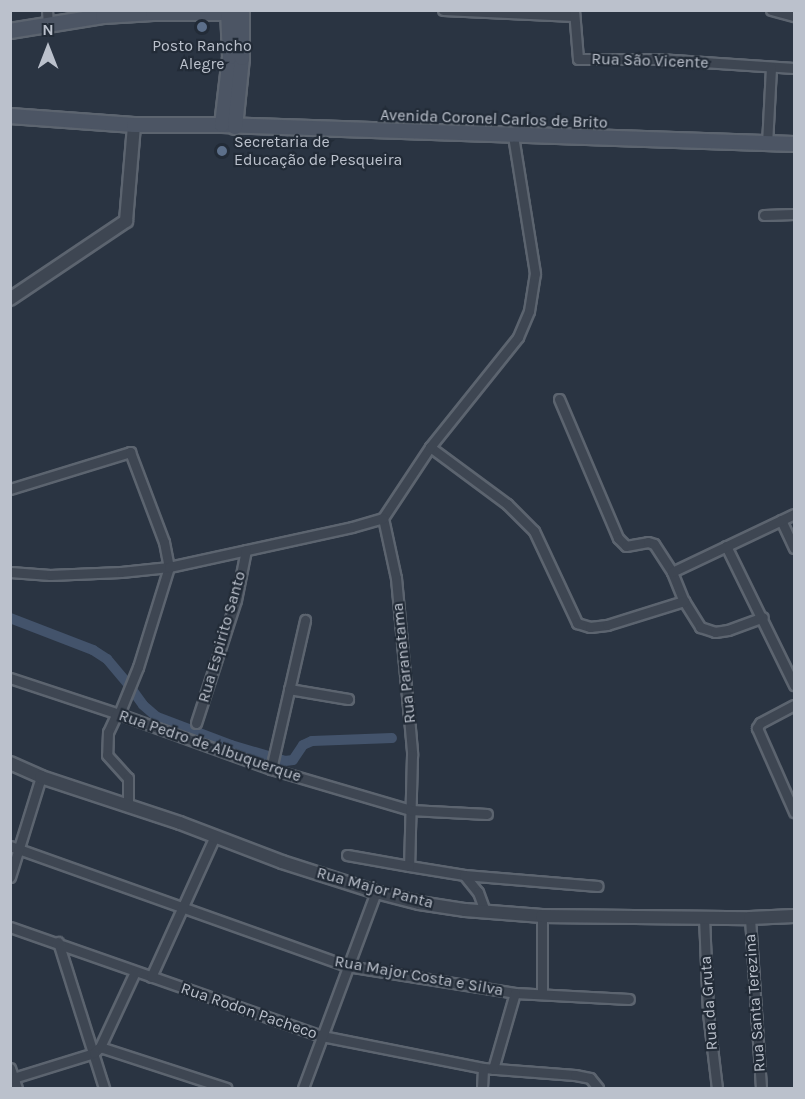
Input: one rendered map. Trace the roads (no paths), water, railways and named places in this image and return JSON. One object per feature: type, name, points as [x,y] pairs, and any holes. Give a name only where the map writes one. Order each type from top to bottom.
[{"type":"main road","points":[[10,31],[48,17],[235,12],[242,58],[228,126]]},
{"type":"main road","name":"Avenida Coronel Carlos de Brito","points":[[10,116],[134,125],[795,144]]},
{"type":"street","points":[[771,10],[795,16]]},
{"type":"street","points":[[446,11],[574,13]]},
{"type":"street","name":"Rua São Vicente","points":[[574,13],[579,59],[658,58],[795,68]]},
{"type":"street","points":[[766,144],[771,67]]},
{"type":"street","points":[[10,299],[126,221],[134,125]]},
{"type":"street","points":[[10,572],[50,574],[121,572],[169,567],[383,518],[430,447],[518,337],[529,311],[535,273],[513,135]]},
{"type":"street","points":[[764,214],[795,214]]},
{"type":"street","points":[[559,399],[618,538],[626,546],[648,542],[654,544],[672,572],[684,602],[700,627],[722,631],[748,625],[763,617]]},
{"type":"street","points":[[430,447],[507,504],[534,531],[577,623],[590,627],[607,625],[684,602]]},
{"type":"street","points":[[10,489],[130,452],[164,542],[169,567],[138,667],[108,732],[107,755],[128,778],[128,804]]},
{"type":"street","points":[[672,572],[795,514]]},
{"type":"street","name":"Rua Paranatama","points":[[383,518],[396,578],[412,755],[409,866]]},
{"type":"street","points":[[781,520],[795,548]]},
{"type":"street","points":[[726,546],[795,685]]},
{"type":"street","name":"Rua Espirito Santo","points":[[196,723],[236,600],[246,550]]},
{"type":"street","points":[[272,761],[306,620]]},
{"type":"street","name":"Rua Pedro de Albuquerque","points":[[10,678],[272,761],[410,810],[487,814]]},
{"type":"street","points":[[289,689],[348,699]]},
{"type":"street","points":[[795,705],[760,723],[757,728],[758,735],[795,812]]},
{"type":"street","name":"Rua Major Panta","points":[[10,763],[41,777],[128,804],[376,892],[431,905],[542,916],[750,918],[795,916]]},
{"type":"street","points":[[10,877],[15,847],[41,777]]},
{"type":"street","points":[[151,977],[215,836]]},
{"type":"street","name":"Rua Major Costa e Silva","points":[[15,847],[347,966],[515,993],[629,999]]},
{"type":"street","points":[[347,855],[464,875],[598,886]]},
{"type":"street","points":[[464,875],[478,892],[485,911]]},
{"type":"street","points":[[303,1089],[376,892]]},
{"type":"street","points":[[542,916],[542,993]]},
{"type":"street","name":"Rua da Gruta","points":[[704,917],[708,1013],[717,1089]]},
{"type":"street","name":"Rua Santa Terezina","points":[[750,918],[761,1089]]},
{"type":"street","name":"Rua Rodon Pacheco","points":[[10,927],[322,1036],[488,1068],[575,1075],[590,1078],[597,1089]]},
{"type":"street","points":[[58,942],[97,1050],[104,1089]]},
{"type":"street","points":[[97,1050],[135,972]]},
{"type":"street","points":[[482,1089],[515,993]]},
{"type":"street","points":[[12,1079],[97,1050],[226,1089]]},
{"type":"street","points":[[10,1068],[17,1089]]},
{"type":"waterway","points":[[10,618],[93,650],[107,659],[129,685]]},
{"type":"waterway","points":[[133,691],[143,705],[157,717],[231,745],[285,761],[293,760],[303,745],[312,741],[392,738]]},
{"type":"place","name":"Posto Rancho Alegre","points":[[202,27]]},
{"type":"place","name":"Secretaria de Educação de Pesqueira","points":[[222,151]]}]
